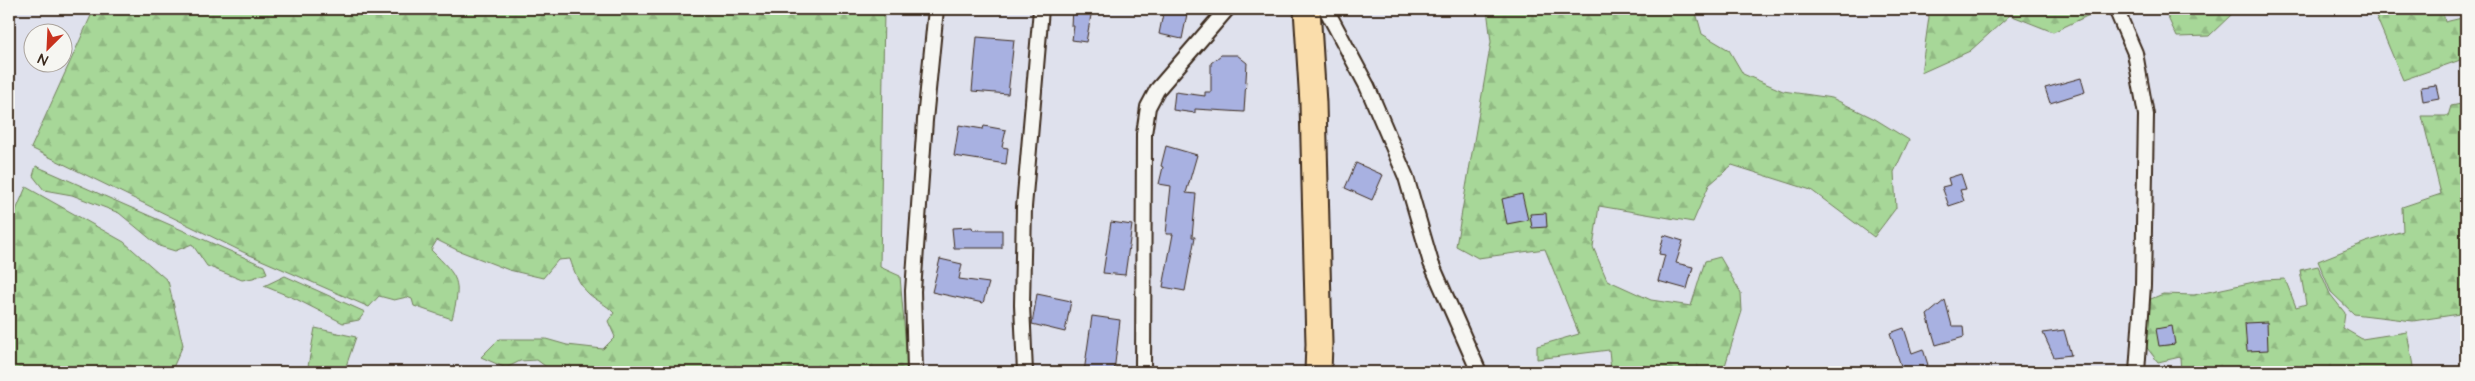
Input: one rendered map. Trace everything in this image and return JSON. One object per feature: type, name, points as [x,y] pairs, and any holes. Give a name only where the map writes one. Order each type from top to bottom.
[{"type":"highway","points":[[1307,9],[1313,103],[1319,344],[1318,372]]},
{"type":"street","points":[[915,372],[913,291],[925,120],[936,9]]},
{"type":"street","points":[[1024,372],[1022,305],[1024,208],[1040,9]]},
{"type":"street","points":[[1143,372],[1144,134],[1148,108],[1157,90],[1227,9]]},
{"type":"street","points":[[1326,9],[1367,86],[1406,178],[1432,263],[1479,372]]},
{"type":"street","points":[[2116,9],[2135,53],[2146,115],[2143,285],[2137,372]]},
{"type":"green space","points":[[94,9],[884,9],[880,267],[900,276],[908,372],[553,372],[537,360],[520,361],[506,368],[481,357],[499,339],[546,339],[567,345],[603,349],[615,337],[608,321],[614,313],[585,290],[577,278],[570,259],[558,260],[543,278],[509,270],[457,250],[437,240],[431,250],[448,267],[456,280],[457,296],[452,319],[414,306],[412,299],[407,297],[394,300],[379,296],[369,307],[243,252],[31,148],[65,72],[72,72],[72,58]]},
{"type":"green space","points":[[1487,9],[1695,9],[1702,34],[1729,50],[1743,74],[1783,91],[1832,98],[1875,119],[1909,140],[1894,172],[1896,208],[1874,237],[1811,190],[1732,165],[1709,185],[1693,222],[1599,206],[1593,247],[1607,280],[1651,300],[1691,306],[1705,261],[1720,257],[1741,293],[1742,311],[1723,372],[1619,372],[1611,370],[1609,350],[1537,359],[1537,346],[1579,334],[1545,249],[1478,258],[1456,246],[1491,42]]},
{"type":"green space","points":[[1925,9],[2102,9],[2053,32],[2010,15],[1970,51],[1921,73],[1929,17]]},
{"type":"green space","points":[[2164,9],[2231,9],[2233,13],[2209,36],[2177,37]]},
{"type":"green space","points":[[2373,9],[2442,9],[2445,22],[2466,17],[2466,58],[2403,80]]},
{"type":"green space","points":[[2466,103],[2466,313],[2413,321],[2354,314],[2331,292],[2318,261],[2366,242],[2403,231],[2402,207],[2441,194],[2422,116],[2448,116],[2451,106]]},
{"type":"green space","points":[[36,166],[264,266],[267,273],[242,280],[207,266],[192,244],[175,251],[159,246],[119,213],[72,195],[44,190],[33,176]]},
{"type":"green space","points":[[26,187],[124,242],[168,281],[183,345],[171,372],[9,372],[9,227]]},
{"type":"green space","points":[[2318,266],[2330,294],[2345,313],[2343,328],[2362,339],[2407,332],[2414,372],[2181,372],[2180,357],[2158,362],[2144,344],[2146,301],[2163,294],[2194,295],[2263,280],[2285,279],[2296,307],[2306,304],[2300,270]]},
{"type":"green space","points":[[285,276],[365,312],[359,320],[343,323],[296,299],[264,286]]},
{"type":"green space","points":[[315,328],[356,337],[344,372],[307,372]]},
{"type":"building","points":[[1072,9],[1092,10],[1086,42],[1072,40],[1074,26],[1071,26]]},
{"type":"building","points":[[1164,9],[1188,9],[1182,39],[1159,34]]},
{"type":"building","points":[[977,37],[1014,40],[1008,94],[972,91]]},
{"type":"building","points":[[1221,55],[1237,55],[1247,63],[1244,112],[1195,109],[1195,113],[1173,110],[1175,92],[1205,96],[1205,92],[1211,92],[1211,63]]},
{"type":"building","points":[[2081,78],[2085,92],[2050,103],[2045,88]]},
{"type":"building","points":[[2436,85],[2439,98],[2423,101],[2421,87]]},
{"type":"building","points":[[959,125],[983,129],[984,126],[1006,130],[1002,147],[1008,148],[1006,164],[954,156]]},
{"type":"building","points":[[1166,146],[1197,155],[1186,193],[1196,194],[1192,237],[1195,237],[1185,291],[1163,287],[1173,234],[1166,234],[1171,186],[1159,184]]},
{"type":"building","points":[[1356,163],[1383,175],[1372,200],[1345,188]]},
{"type":"building","points":[[1961,174],[1966,189],[1960,190],[1964,201],[1949,206],[1942,187],[1950,185],[1948,178]]},
{"type":"building","points":[[1522,194],[1528,220],[1507,224],[1502,199]]},
{"type":"building","points":[[1546,213],[1547,227],[1532,228],[1530,214]]},
{"type":"building","points":[[1111,222],[1132,225],[1125,275],[1103,273]]},
{"type":"building","points":[[972,227],[973,230],[1002,230],[1002,248],[954,248],[952,228]]},
{"type":"building","points":[[1664,235],[1683,241],[1676,263],[1693,267],[1687,289],[1658,281],[1665,255],[1659,254]]},
{"type":"building","points":[[940,259],[962,264],[959,279],[989,283],[983,303],[932,292]]},
{"type":"building","points":[[1037,294],[1071,301],[1065,332],[1032,324]]},
{"type":"building","points":[[1945,300],[1952,326],[1963,326],[1964,337],[1936,345],[1927,315]]},
{"type":"building","points":[[1092,316],[1120,320],[1114,372],[1084,372]]},
{"type":"building","points":[[2267,322],[2268,350],[2247,351],[2245,323]]},
{"type":"building","points":[[2172,326],[2175,344],[2159,346],[2156,329]]},
{"type":"building","points":[[1904,328],[1912,353],[1923,349],[1928,365],[1920,368],[1922,372],[1903,372],[1890,333]]},
{"type":"building","points":[[2064,330],[2071,355],[2054,357],[2043,333]]}]
